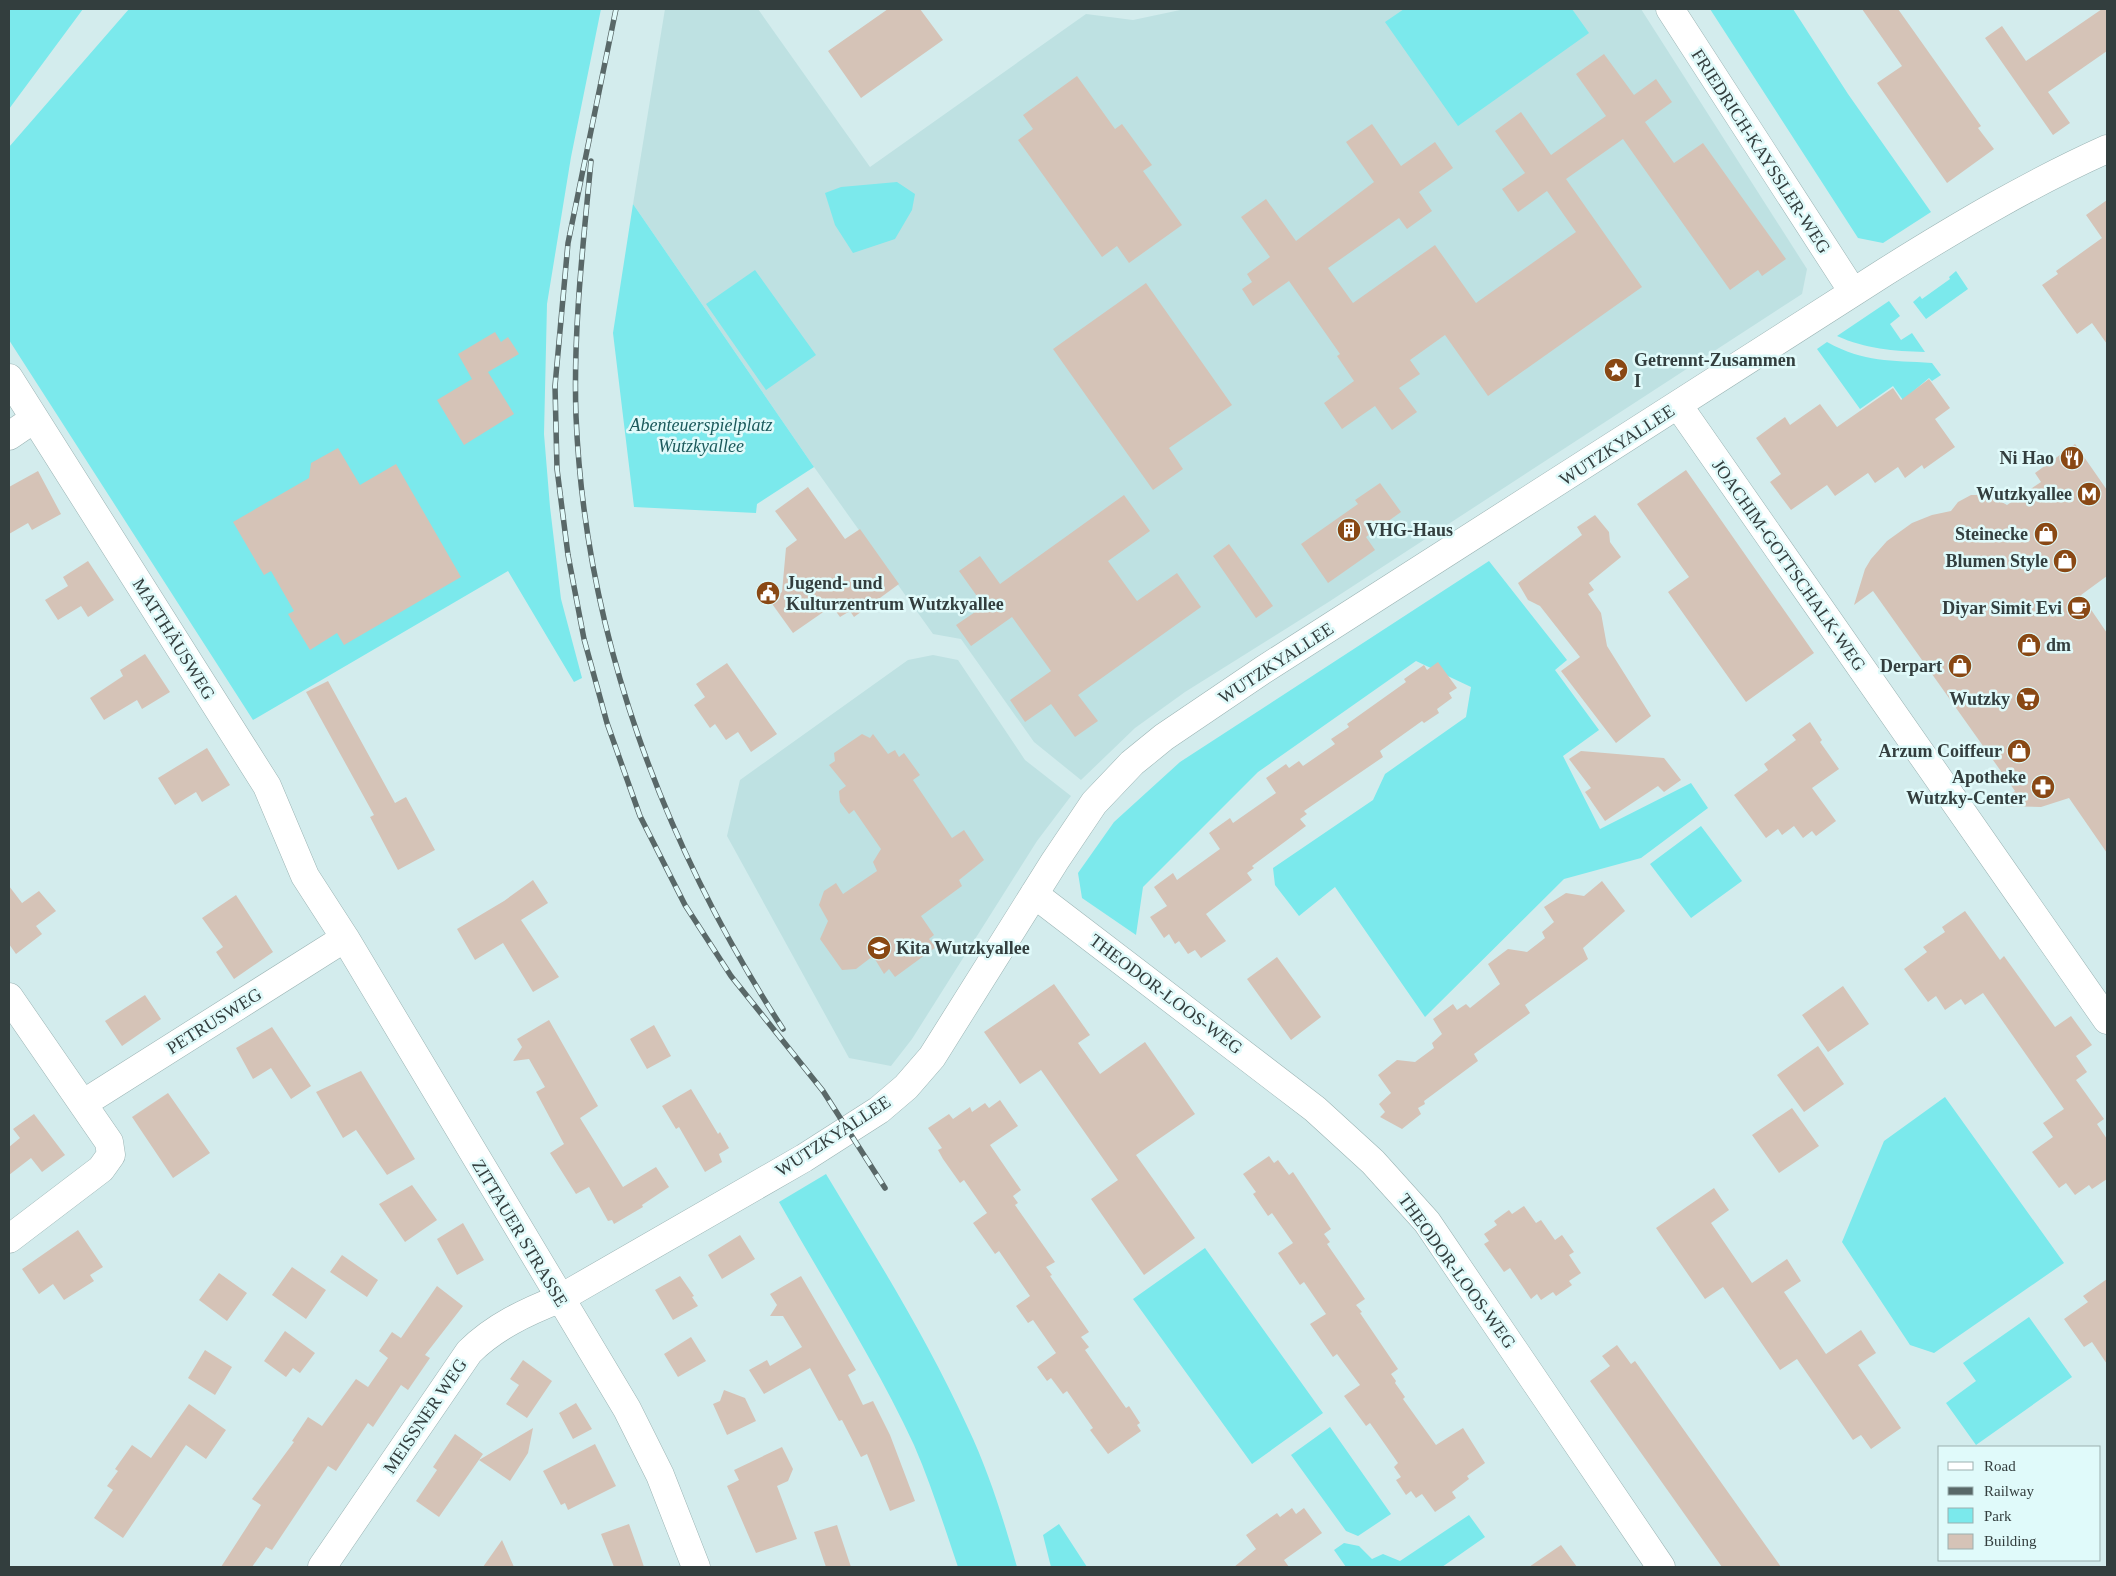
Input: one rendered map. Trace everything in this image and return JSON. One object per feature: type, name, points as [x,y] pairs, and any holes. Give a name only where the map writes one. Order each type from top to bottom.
[{"type":"street","name":"FRIEDRICH-KAYSSLER-WEG","points":[[1670,9],[1853,292]]},
{"type":"street","name":"WUTZKYALLEE","points":[[559,1299],[804,1158],[879,1110],[906,1087],[932,1057],[1034,894],[1094,803],[1132,763],[1164,737],[1263,670],[1853,292],[1987,209],[2107,149]]},
{"type":"street","name":"MATTHÄUSWEG","points":[[9,378],[267,786],[304,876],[325,907]]},
{"type":"street","name":"JOACHIM-GOTTSCHALK-WEG","points":[[1678,405],[2107,1020]]},
{"type":"street","points":[[9,436],[34,420]]},
{"type":"street","name":"THEODOR-LOOS-WEG","points":[[1034,894],[1189,1010],[1315,1109],[1374,1162],[1432,1230],[1661,1567]]},
{"type":"street","name":"ZITTAUER STRASSE","points":[[325,907],[559,1299],[627,1409],[660,1475],[696,1567]]},
{"type":"street","name":"PETRUSWEG","points":[[84,1103],[345,938]]},
{"type":"street","points":[[9,997],[110,1142],[111,1155],[101,1168],[9,1239]]},
{"type":"street","name":"MEISSNER WEG","points":[[322,1567],[469,1352],[485,1337],[531,1310],[559,1299]]},
{"type":"shaded area","points":[[665,9],[758,9],[870,167],[1086,14],[1133,20],[1185,9],[1641,9],[1807,269],[1802,294],[1327,603],[1185,692],[1135,728],[1081,780],[1034,742],[961,639],[933,634],[814,467],[633,204]]},
{"type":"shaded area","name":"Kita Wutzkyallee","points":[[933,655],[958,660],[1025,760],[1071,796],[1037,841],[912,1039],[891,1066],[849,1058],[727,836],[740,780],[908,660]]},
{"type":"green space","points":[[9,9],[83,9],[9,109]]},
{"type":"green space","points":[[129,9],[601,9],[571,157],[547,304],[544,434],[550,507],[561,599],[582,678],[574,682],[508,571],[253,720],[9,340],[9,147]]},
{"type":"green space","points":[[1404,9],[1572,9],[1589,33],[1458,126],[1385,22]]},
{"type":"green space","points":[[1710,9],[1793,9],[1848,94],[1931,212],[1883,243],[1858,238]]},
{"type":"green space","points":[[897,182],[915,194],[912,210],[895,239],[853,253],[835,225],[825,193],[841,187]]},
{"type":"green space","name":"Abenteuerspielplatz Wutzkyallee","points":[[633,204],[814,467],[757,504],[756,513],[634,507],[613,333]]},
{"type":"green space","points":[[755,270],[816,355],[766,390],[706,304]]},
{"type":"green space","points":[[1956,271],[1968,289],[1926,319],[1913,302],[1920,296],[1922,299],[1950,279],[1949,277]]},
{"type":"green space","points":[[1889,301],[1900,316],[1890,324],[1901,340],[1912,333],[1925,352],[1902,351],[1858,344],[1837,336]]},
{"type":"green space","points":[[1827,342],[1854,354],[1866,357],[1890,361],[1932,363],[1941,375],[1932,381],[1929,378],[1903,400],[1893,386],[1860,409],[1817,349]]},
{"type":"green space","points":[[1489,561],[1567,660],[1555,670],[1599,730],[1563,756],[1600,829],[1691,783],[1708,808],[1641,858],[1564,879],[1425,1017],[1335,887],[1299,916],[1275,885],[1273,868],[1373,800],[1385,774],[1466,717],[1471,687],[1416,661],[1258,772],[1143,887],[1136,935],[1082,898],[1078,873],[1114,822],[1180,762]]},
{"type":"green space","points":[[1701,826],[1742,881],[1691,918],[1650,864]]},
{"type":"green space","points":[[1945,1097],[2064,1263],[1934,1353],[1910,1345],[1842,1242],[1884,1141]]},
{"type":"green space","points":[[826,1174],[901,1299],[952,1395],[976,1445],[989,1479],[1017,1567],[958,1567],[926,1475],[899,1414],[866,1352],[779,1202]]},
{"type":"green space","points":[[1205,1248],[1323,1413],[1252,1464],[1133,1299]]},
{"type":"green space","points":[[2029,1317],[2072,1377],[1976,1445],[1946,1403],[1976,1381],[1963,1363]]},
{"type":"green space","points":[[1330,1427],[1391,1514],[1358,1536],[1346,1531],[1291,1455]]},
{"type":"green space","points":[[1469,1515],[1485,1537],[1442,1567],[1346,1567],[1334,1550],[1344,1543],[1359,1546],[1372,1559],[1383,1554],[1400,1561]]},
{"type":"green space","points":[[1059,1524],[1087,1567],[1051,1567],[1043,1535]]},
{"type":"building","points":[[888,9],[920,9],[943,40],[861,98],[828,51]]},
{"type":"building","points":[[1862,9],[1898,9],[1981,126],[1978,128],[1994,149],[1947,183],[1877,83],[1902,66]]},
{"type":"building","points":[[2102,9],[2107,9],[2107,51],[2048,92],[2070,123],[2053,135],[1985,38],[2002,26],[2026,61]]},
{"type":"building","points":[[1604,54],[1634,95],[1656,79],[1672,102],[1645,122],[1674,163],[1703,143],[1786,259],[1762,276],[1758,270],[1730,290],[1623,139],[1566,179],[1642,287],[1488,396],[1445,335],[1410,360],[1420,374],[1399,388],[1417,412],[1392,430],[1375,406],[1342,429],[1324,403],[1354,381],[1337,356],[1340,354],[1289,281],[1253,306],[1242,289],[1252,282],[1247,274],[1270,257],[1241,217],[1266,199],[1296,241],[1374,182],[1346,142],[1372,124],[1401,166],[1435,142],[1453,168],[1419,192],[1432,211],[1407,229],[1399,218],[1328,268],[1353,303],[1435,245],[1476,303],[1576,232],[1547,191],[1518,212],[1502,189],[1525,173],[1495,131],[1521,112],[1551,155],[1606,116],[1576,74]]},
{"type":"building","points":[[1077,76],[1115,129],[1122,124],[1152,165],[1143,171],[1182,225],[1129,263],[1117,246],[1102,257],[1018,140],[1033,129],[1023,115]]},
{"type":"building","points":[[2107,200],[2107,344],[2092,323],[2077,334],[2042,285],[2058,274],[2056,271],[2102,238],[2086,215]]},
{"type":"building","points":[[1146,283],[1232,405],[1169,448],[1183,469],[1153,490],[1053,349]]},
{"type":"building","points":[[495,332],[501,342],[508,337],[519,354],[488,372],[514,414],[464,445],[437,400],[472,379],[458,354]]},
{"type":"building","points":[[1929,379],[1950,408],[1935,419],[1955,447],[1924,469],[1922,465],[1905,478],[1898,467],[1875,483],[1868,473],[1835,496],[1827,485],[1791,510],[1770,482],[1781,474],[1756,438],[1785,417],[1790,425],[1820,404],[1837,427],[1893,388],[1901,400]]},
{"type":"building","name":"Wutzky","points":[[2075,444],[2107,490],[2107,576],[2081,595],[2107,633],[2107,853],[2069,798],[2041,807],[1995,806],[2015,791],[1873,591],[1854,605],[1865,569],[1887,541],[1912,523],[1932,515],[1951,511],[1958,502],[1971,495],[1989,495],[2007,505],[2041,482],[2035,473]]},
{"type":"building","points":[[338,448],[360,485],[396,464],[461,577],[344,645],[337,633],[310,650],[288,614],[294,611],[271,571],[264,575],[233,522],[309,478],[311,463]]},
{"type":"building","points":[[1686,470],[1814,653],[1746,702],[1668,592],[1689,577],[1637,504]]},
{"type":"building","points":[[38,471],[61,514],[32,530],[28,523],[9,534],[9,487]]},
{"type":"building","name":"VHG-Haus","points":[[1380,483],[1401,512],[1366,537],[1375,550],[1328,583],[1301,544],[1358,504],[1355,500]]},
{"type":"building","points":[[808,487],[845,539],[860,529],[899,584],[854,617],[850,611],[840,617],[832,606],[793,633],[770,601],[782,592],[786,548],[797,540],[775,511]]},
{"type":"building","points":[[1124,495],[1150,531],[1108,561],[1137,601],[1177,573],[1201,607],[1078,695],[1098,721],[1075,737],[1051,704],[1025,722],[1010,700],[1051,671],[1012,617],[971,646],[956,625],[984,606],[959,571],[980,556],[1000,584]]},
{"type":"building","points":[[1595,515],[1609,532],[1610,542],[1621,557],[1589,583],[1594,590],[1588,594],[1601,613],[1607,646],[1651,716],[1616,743],[1561,671],[1580,657],[1540,606],[1528,600],[1518,583],[1582,535],[1577,527]]},
{"type":"building","points":[[1229,544],[1273,606],[1256,618],[1213,556]]},
{"type":"building","points":[[88,561],[114,600],[88,617],[81,606],[58,620],[45,600],[68,586],[63,577]]},
{"type":"building","points":[[145,654],[170,692],[142,709],[137,700],[104,720],[90,698],[123,676],[120,670]]},
{"type":"building","points":[[1438,662],[1457,688],[1449,693],[1452,698],[1437,709],[1439,713],[1424,723],[1422,721],[1380,751],[1383,757],[1304,811],[1307,814],[1300,819],[1306,826],[1252,866],[1254,868],[1247,873],[1252,880],[1206,914],[1226,941],[1201,958],[1195,950],[1188,954],[1179,941],[1175,944],[1169,934],[1164,938],[1150,917],[1167,906],[1154,887],[1173,873],[1177,880],[1220,849],[1209,833],[1230,818],[1233,823],[1276,793],[1266,778],[1286,764],[1289,768],[1299,761],[1303,766],[1335,744],[1331,739],[1349,727],[1347,724],[1406,682],[1404,679],[1424,665],[1427,670]]},
{"type":"building","points":[[727,663],[777,734],[751,752],[738,732],[726,740],[715,724],[710,728],[694,705],[705,697],[696,684]]},
{"type":"building","points":[[328,681],[395,803],[406,797],[435,850],[398,870],[370,817],[374,815],[306,692]]},
{"type":"building","points":[[1810,722],[1822,740],[1820,742],[1839,769],[1812,788],[1836,821],[1816,836],[1812,831],[1803,838],[1794,826],[1782,835],[1778,829],[1766,838],[1734,795],[1768,770],[1764,764],[1796,740],[1792,735]]},
{"type":"building","points":[[862,734],[870,738],[873,734],[888,754],[895,750],[899,757],[904,753],[920,775],[913,780],[952,838],[964,830],[984,860],[959,880],[962,886],[921,916],[934,935],[929,939],[936,947],[895,977],[889,969],[884,974],[873,956],[856,969],[842,970],[820,939],[828,921],[819,905],[824,891],[836,883],[843,894],[877,871],[873,862],[881,849],[854,810],[849,814],[840,802],[839,791],[846,786],[829,765],[835,761],[834,753]]},
{"type":"building","points":[[207,748],[230,785],[202,802],[196,792],[175,805],[158,778]]},
{"type":"building","points":[[1581,751],[1664,758],[1681,780],[1664,792],[1658,786],[1605,821],[1585,792],[1591,788],[1569,759]]},
{"type":"building","points":[[533,880],[548,903],[521,920],[559,977],[533,992],[503,943],[475,960],[457,929],[504,901]]},
{"type":"building","points":[[1602,881],[1625,911],[1583,948],[1588,959],[1525,1005],[1530,1013],[1474,1054],[1478,1061],[1424,1101],[1425,1104],[1418,1108],[1421,1114],[1402,1129],[1380,1117],[1385,1112],[1379,1104],[1391,1093],[1378,1075],[1397,1060],[1415,1062],[1434,1048],[1432,1043],[1442,1034],[1433,1019],[1453,1004],[1457,1010],[1466,1004],[1470,1008],[1500,984],[1488,964],[1508,949],[1527,952],[1545,938],[1542,932],[1554,922],[1544,907],[1566,893],[1584,896]]},
{"type":"building","points":[[9,886],[22,903],[39,891],[56,911],[36,926],[42,934],[16,954],[9,944]]},
{"type":"building","points":[[236,895],[273,952],[234,979],[216,952],[223,947],[202,918]]},
{"type":"building","points":[[1965,911],[2000,960],[2004,956],[2055,1027],[2071,1016],[2092,1045],[2076,1056],[2087,1072],[2076,1080],[2104,1119],[2097,1124],[2107,1139],[2107,1179],[2092,1189],[2089,1185],[2075,1195],[2066,1183],[2059,1188],[2032,1152],[2053,1137],[2043,1123],[2064,1109],[1983,993],[1965,1005],[1961,999],[1945,1010],[1936,996],[1928,1002],[1904,969],[1927,952],[1923,947],[1945,932],[1942,927]]},
{"type":"building","points":[[1277,957],[1321,1017],[1291,1040],[1247,979]]},
{"type":"building","points":[[1054,984],[1090,1035],[1078,1043],[1100,1074],[1145,1042],[1195,1114],[1136,1155],[1195,1238],[1144,1275],[1091,1199],[1118,1180],[1041,1070],[1020,1084],[984,1032]]},
{"type":"building","points":[[1843,986],[1869,1024],[1828,1052],[1802,1015]]},
{"type":"building","points":[[145,995],[161,1019],[122,1046],[105,1021]]},
{"type":"building","points":[[549,1020],[598,1106],[580,1118],[623,1187],[656,1167],[669,1187],[642,1205],[643,1207],[614,1224],[612,1220],[608,1221],[589,1187],[576,1194],[550,1153],[564,1144],[536,1092],[545,1087],[529,1059],[513,1061],[522,1047],[517,1039]]},
{"type":"building","points":[[654,1025],[671,1056],[647,1069],[630,1039]]},
{"type":"building","points":[[272,1027],[311,1086],[291,1099],[271,1068],[253,1079],[236,1048]]},
{"type":"building","points":[[1818,1046],[1844,1084],[1804,1112],[1777,1075]]},
{"type":"building","points":[[361,1071],[415,1159],[387,1175],[356,1130],[343,1138],[316,1092]]},
{"type":"building","points":[[691,1089],[718,1134],[720,1132],[729,1148],[719,1154],[722,1162],[705,1172],[679,1127],[676,1129],[662,1106]]},
{"type":"building","points":[[168,1093],[210,1153],[173,1178],[132,1117]]},
{"type":"building","points":[[1000,1100],[1018,1126],[990,1145],[1021,1190],[1013,1196],[1018,1203],[1015,1205],[1055,1262],[1046,1267],[1052,1275],[1050,1276],[1089,1332],[1081,1337],[1089,1347],[1085,1350],[1126,1408],[1129,1406],[1140,1423],[1137,1425],[1141,1431],[1108,1454],[1090,1430],[1093,1428],[1067,1391],[1063,1394],[1051,1378],[1047,1381],[1037,1367],[1056,1353],[1033,1320],[1028,1323],[1016,1306],[1030,1296],[999,1251],[995,1254],[973,1223],[987,1213],[964,1180],[960,1183],[943,1159],[938,1150],[942,1148],[928,1128],[949,1114],[953,1119],[970,1107],[972,1112],[985,1103],[989,1108]]},
{"type":"building","points":[[1792,1108],[1819,1146],[1779,1173],[1752,1135]]},
{"type":"building","points":[[34,1114],[65,1155],[42,1172],[31,1158],[9,1175],[9,1147],[20,1138],[13,1129]]},
{"type":"building","points":[[1269,1156],[1274,1163],[1278,1160],[1289,1175],[1293,1172],[1331,1229],[1324,1234],[1330,1242],[1327,1244],[1365,1299],[1356,1305],[1398,1369],[1391,1374],[1405,1397],[1403,1399],[1436,1445],[1463,1428],[1485,1463],[1467,1476],[1469,1479],[1452,1492],[1456,1498],[1435,1512],[1422,1494],[1416,1498],[1411,1491],[1406,1495],[1396,1480],[1401,1477],[1394,1467],[1398,1463],[1370,1423],[1366,1426],[1344,1396],[1360,1385],[1337,1354],[1333,1357],[1310,1324],[1326,1314],[1304,1282],[1300,1285],[1278,1253],[1293,1243],[1272,1213],[1268,1216],[1253,1194],[1256,1192],[1243,1174]]},
{"type":"building","points":[[412,1185],[437,1220],[405,1242],[379,1204]]},
{"type":"building","points":[[1714,1188],[1729,1210],[1711,1223],[1752,1283],[1787,1259],[1801,1281],[1784,1292],[1826,1354],[1861,1330],[1876,1353],[1858,1365],[1901,1428],[1871,1449],[1861,1435],[1853,1440],[1797,1359],[1780,1370],[1723,1287],[1705,1299],[1656,1228]]},
{"type":"building","points":[[1524,1206],[1536,1223],[1541,1220],[1555,1240],[1562,1235],[1574,1252],[1569,1255],[1581,1273],[1569,1281],[1572,1285],[1556,1296],[1553,1292],[1541,1300],[1537,1294],[1531,1299],[1510,1268],[1504,1272],[1484,1244],[1489,1241],[1484,1234],[1497,1225],[1494,1221],[1509,1210],[1512,1214]]},
{"type":"building","points":[[463,1223],[484,1260],[457,1275],[437,1239]]},
{"type":"building","points":[[78,1230],[103,1267],[90,1275],[94,1281],[64,1300],[53,1284],[39,1294],[22,1269]]},
{"type":"building","points":[[740,1235],[755,1259],[722,1279],[708,1255]]},
{"type":"building","points":[[342,1255],[378,1280],[367,1297],[330,1272]]},
{"type":"building","points":[[292,1267],[326,1290],[306,1319],[272,1295]]},
{"type":"building","points":[[219,1273],[247,1293],[227,1321],[199,1300]]},
{"type":"building","points":[[680,1276],[694,1296],[692,1297],[698,1306],[673,1320],[655,1290]]},
{"type":"building","points":[[801,1276],[856,1370],[848,1375],[863,1405],[873,1401],[890,1435],[915,1501],[890,1511],[867,1454],[861,1457],[842,1420],[839,1421],[810,1368],[764,1394],[749,1370],[767,1360],[770,1366],[802,1347],[783,1316],[770,1316],[777,1305],[770,1294]]},
{"type":"building","points":[[2107,1279],[2107,1364],[2092,1342],[2084,1347],[2064,1319],[2088,1302],[2083,1296]]},
{"type":"building","points":[[437,1286],[463,1306],[425,1355],[430,1358],[408,1390],[401,1385],[373,1427],[368,1423],[336,1471],[328,1466],[272,1550],[266,1547],[252,1567],[221,1567],[261,1505],[252,1499],[294,1442],[292,1441],[308,1417],[322,1426],[356,1379],[368,1387],[388,1358],[379,1351],[392,1332],[401,1338]]},
{"type":"building","points":[[285,1331],[315,1353],[300,1373],[293,1368],[286,1377],[264,1361]]},
{"type":"building","points":[[691,1337],[706,1361],[678,1377],[664,1354]]},
{"type":"building","points":[[1617,1345],[1631,1364],[1635,1361],[1781,1567],[1722,1567],[1590,1381],[1610,1366],[1602,1356]]},
{"type":"building","points":[[205,1350],[232,1367],[215,1395],[188,1378]]},
{"type":"building","points":[[523,1360],[552,1381],[527,1418],[506,1404],[519,1385],[510,1379]]},
{"type":"building","points":[[724,1390],[745,1398],[756,1421],[727,1435],[713,1404],[720,1401]]},
{"type":"building","points":[[576,1403],[592,1429],[573,1439],[559,1413]]},
{"type":"building","points":[[189,1404],[226,1430],[206,1459],[186,1445],[123,1538],[94,1518],[113,1490],[107,1486],[118,1471],[115,1469],[132,1445],[151,1458]]},
{"type":"building","points":[[533,1428],[528,1453],[510,1481],[479,1460]]},
{"type":"building","points":[[455,1434],[483,1454],[439,1517],[416,1501],[437,1470],[433,1467]]},
{"type":"building","points":[[595,1444],[616,1486],[568,1510],[565,1503],[561,1505],[543,1471]]},
{"type":"building","points":[[782,1447],[793,1469],[788,1481],[777,1486],[797,1539],[756,1553],[727,1486],[739,1480],[734,1470]]},
{"type":"building","points":[[1292,1508],[1296,1514],[1304,1508],[1322,1533],[1284,1560],[1289,1567],[1234,1567],[1256,1549],[1246,1535],[1277,1513],[1280,1517]]},
{"type":"building","points":[[629,1524],[644,1567],[614,1567],[601,1534]]},
{"type":"building","points":[[837,1525],[851,1567],[826,1567],[814,1532]]},
{"type":"building","points":[[502,1540],[514,1567],[483,1567]]},
{"type":"building","points":[[1561,1545],[1577,1567],[1529,1567]]},
{"type":"railway","points":[[616,9],[568,243],[555,386],[557,469],[568,555],[584,639],[607,723],[640,816],[685,905],[731,976],[823,1091],[885,1188]]},
{"type":"railway","points":[[591,161],[579,288],[575,384],[583,498],[595,578],[614,658],[638,736],[668,812],[702,887],[740,959],[783,1029]]},
{"type":"place","name":"Getrennt-Zusammen I","points":[[1616,370]]},
{"type":"place","name":"Ni Hao","points":[[2072,458]]},
{"type":"place","name":"Wutzkyallee","points":[[2089,494]]},
{"type":"place","name":"VHG-Haus","points":[[1349,530]]},
{"type":"place","name":"Steinecke","points":[[2046,534]]},
{"type":"place","name":"Blumen Style","points":[[2065,561]]},
{"type":"place","name":"Jugend- und Kulturzentrum Wutzkyallee","points":[[768,593]]},
{"type":"place","name":"Diyar Simit Evi","points":[[2079,608]]},
{"type":"place","name":"dm","points":[[2029,645]]},
{"type":"place","name":"Derpart","points":[[1960,666]]},
{"type":"place","name":"Wutzky","points":[[2028,699]]},
{"type":"place","name":"Arzum Coiffeur","points":[[2019,751]]},
{"type":"place","name":"Apotheke Wutzky-Center","points":[[2043,787]]},
{"type":"place","name":"Kita Wutzkyallee","points":[[879,948]]}]
